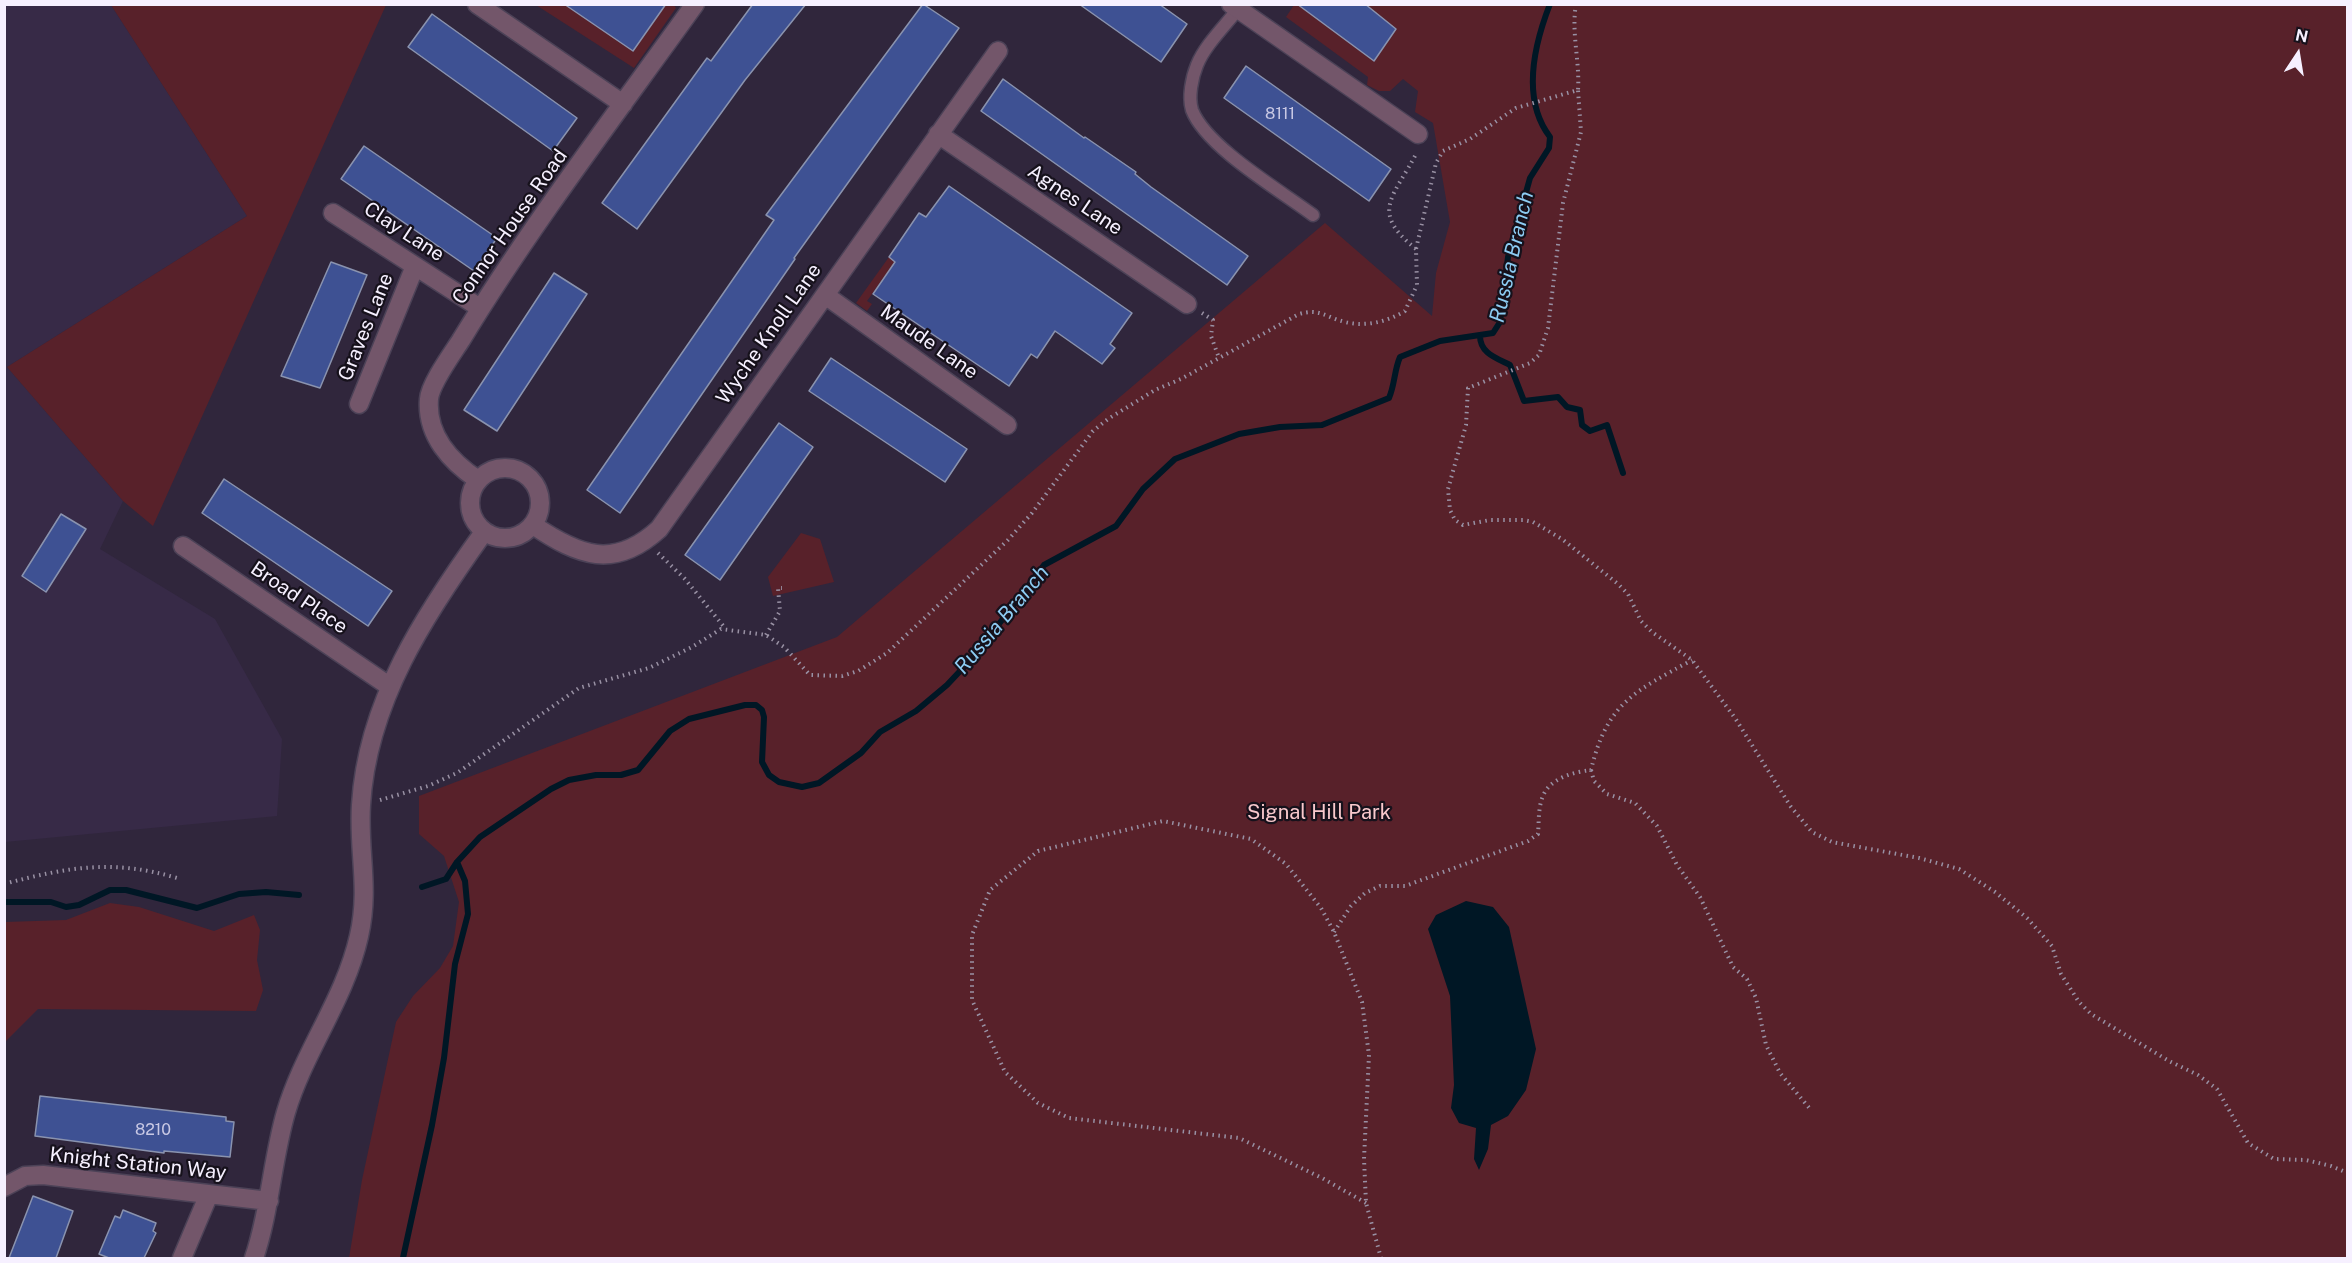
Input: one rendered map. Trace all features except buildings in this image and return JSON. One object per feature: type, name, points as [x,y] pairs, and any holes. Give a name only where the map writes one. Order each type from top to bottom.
[{"type":"street","points":[[477,4],[623,104]]},
{"type":"street","name":"Connor House Road","points":[[478,480],[458,466],[438,441],[430,419],[428,397],[480,308],[695,4]]},
{"type":"street","points":[[1241,8],[1418,134]]},
{"type":"street","name":"Wyche Knoll Lane","points":[[533,525],[573,549],[590,555],[622,553],[645,542],[659,529],[998,51]]},
{"type":"street","name":"Agnes Lane","points":[[938,134],[1187,304]]},
{"type":"street","name":"Clay Lane","points":[[333,213],[480,308]]},
{"type":"street","name":"Graves Lane","points":[[359,404],[415,266]]},
{"type":"street","name":"Maude Lane","points":[[825,295],[1007,425]]},
{"type":"street","points":[[505,468],[523,472],[539,490],[541,503],[539,514],[533,525],[525,533],[505,539],[484,532],[471,513],[470,501],[478,480],[488,472],[505,468]]},
{"type":"street","points":[[254,1258],[269,1201],[286,1112],[299,1077],[338,995],[359,937],[366,884],[361,805],[372,741],[389,686],[446,588],[484,532]]},
{"type":"street","name":"Broad Place","points":[[183,546],[389,686]]},
{"type":"street","name":"Knight Station Way","points":[[4,1187],[25,1176],[43,1175],[269,1201]]},
{"type":"street","points":[[182,1258],[209,1194]]},
{"type":"lane","points":[[1241,8],[1197,63],[1192,80],[1191,107],[1206,133],[1313,215]]},
{"type":"path","points":[[1576,4],[1574,27],[1580,64],[1578,90],[1581,132],[1563,203],[1548,328],[1539,356],[1518,368],[1468,388],[1466,425],[1448,489],[1450,510],[1455,520],[1463,525],[1490,520],[1523,519],[1533,522],[1562,539],[1628,594],[1641,621],[1652,632],[1692,660],[1735,718],[1791,807],[1812,832],[1832,842],[1919,858],[1959,869],[1995,892],[2027,918],[2052,946],[2061,974],[2079,1002],[2091,1014],[2169,1061],[2198,1075],[2217,1089],[2247,1143],[2274,1159],[2306,1160],[2348,1173]]},
{"type":"path","points":[[361,805],[428,786],[457,773],[579,688],[649,668],[725,629],[766,634],[784,647],[810,675],[842,676],[858,671],[887,653],[1008,540],[1032,513],[1093,431],[1155,390],[1299,314],[1313,310],[1347,322],[1371,324],[1405,311],[1417,285],[1416,249],[1436,163],[1443,151],[1470,139],[1524,104],[1578,90]]},
{"type":"path","points":[[1416,249],[1394,228],[1388,216],[1391,198],[1417,152]]},
{"type":"path","points":[[1187,304],[1213,321],[1211,336],[1219,358]]},
{"type":"path","points":[[645,542],[685,579],[725,629]]},
{"type":"path","points":[[766,634],[780,610],[778,588],[782,588]]},
{"type":"path","points":[[1692,660],[1627,698],[1615,712],[1603,735],[1591,770],[1594,781],[1607,794],[1635,803],[1657,826],[1677,865],[1700,897],[1733,967],[1747,979],[1756,998],[1766,1045],[1780,1073],[1811,1110]]},
{"type":"path","points":[[1334,932],[1351,906],[1365,893],[1380,886],[1405,886],[1528,841],[1538,834],[1543,795],[1571,772],[1591,770]]},
{"type":"path","points":[[1366,1203],[1322,1178],[1239,1138],[1069,1118],[1038,1103],[1005,1072],[972,1000],[972,935],[990,890],[1038,851],[1163,820],[1251,839],[1286,864],[1321,908],[1355,981],[1366,1027],[1369,1055],[1364,1159],[1366,1203],[1382,1258]]},
{"type":"path","points":[[4,884],[59,869],[90,866],[126,866],[177,878]]},
{"type":"shaded area","points":[[5,5],[111,5],[247,216],[7,367],[123,501],[100,549],[215,619],[282,739],[277,816],[5,842]]},
{"type":"green space","points":[[673,4],[676,8],[634,68],[536,5]]},
{"type":"green space","points":[[111,5],[386,5],[153,526],[123,501],[7,367],[247,216]]},
{"type":"green space","name":"Signal Hill Park","points":[[1294,5],[2347,5],[2347,1258],[349,1258],[362,1180],[396,1022],[413,996],[440,968],[453,946],[459,902],[444,856],[419,834],[419,796],[837,637],[1325,223],[1432,316],[1436,273],[1450,222],[1433,123],[1415,112],[1418,91],[1403,79],[1390,91],[1379,91],[1367,85],[1368,77],[1286,17]]},
{"type":"green space","points":[[889,257],[895,262],[867,301],[872,304],[867,311],[856,303]]},
{"type":"green space","points":[[801,533],[820,539],[834,582],[773,596],[768,577]]},
{"type":"green space","points":[[110,903],[139,907],[214,931],[254,915],[260,930],[257,960],[263,990],[256,1011],[38,1009],[5,1042],[5,922],[66,920]]},
{"type":"water","points":[[1466,901],[1493,907],[1509,927],[1536,1049],[1526,1090],[1508,1116],[1491,1125],[1488,1149],[1479,1170],[1474,1159],[1476,1128],[1459,1123],[1451,1108],[1454,1085],[1450,996],[1428,929],[1436,915]]},
{"type":"waterway","name":"Russia Branch","points":[[422,887],[446,879],[457,862],[480,837],[551,789],[569,780],[596,775],[621,775],[638,770],[670,731],[689,719],[745,705],[756,705],[762,710],[764,717],[762,762],[769,775],[779,782],[802,787],[819,783],[861,753],[880,732],[916,711],[947,685],[976,654],[1044,565],[1116,526],[1143,489],[1175,459],[1239,434],[1280,427],[1322,425],[1389,398],[1400,357],[1440,341],[1493,333],[1500,322],[1508,257],[1530,178],[1549,148],[1550,137],[1541,122],[1536,106],[1533,72],[1539,37],[1550,4]]},
{"type":"waterway","points":[[1480,336],[1486,351],[1510,365],[1524,401],[1558,397],[1567,407],[1580,410],[1582,425],[1590,431],[1607,425],[1623,473]]},
{"type":"waterway","points":[[403,1258],[432,1125],[444,1058],[455,964],[468,914],[465,881],[457,862]]},
{"type":"waterway","name":"Russia Branch","points":[[4,902],[51,902],[66,907],[79,905],[110,890],[126,890],[197,908],[239,894],[266,892],[299,895]]}]
